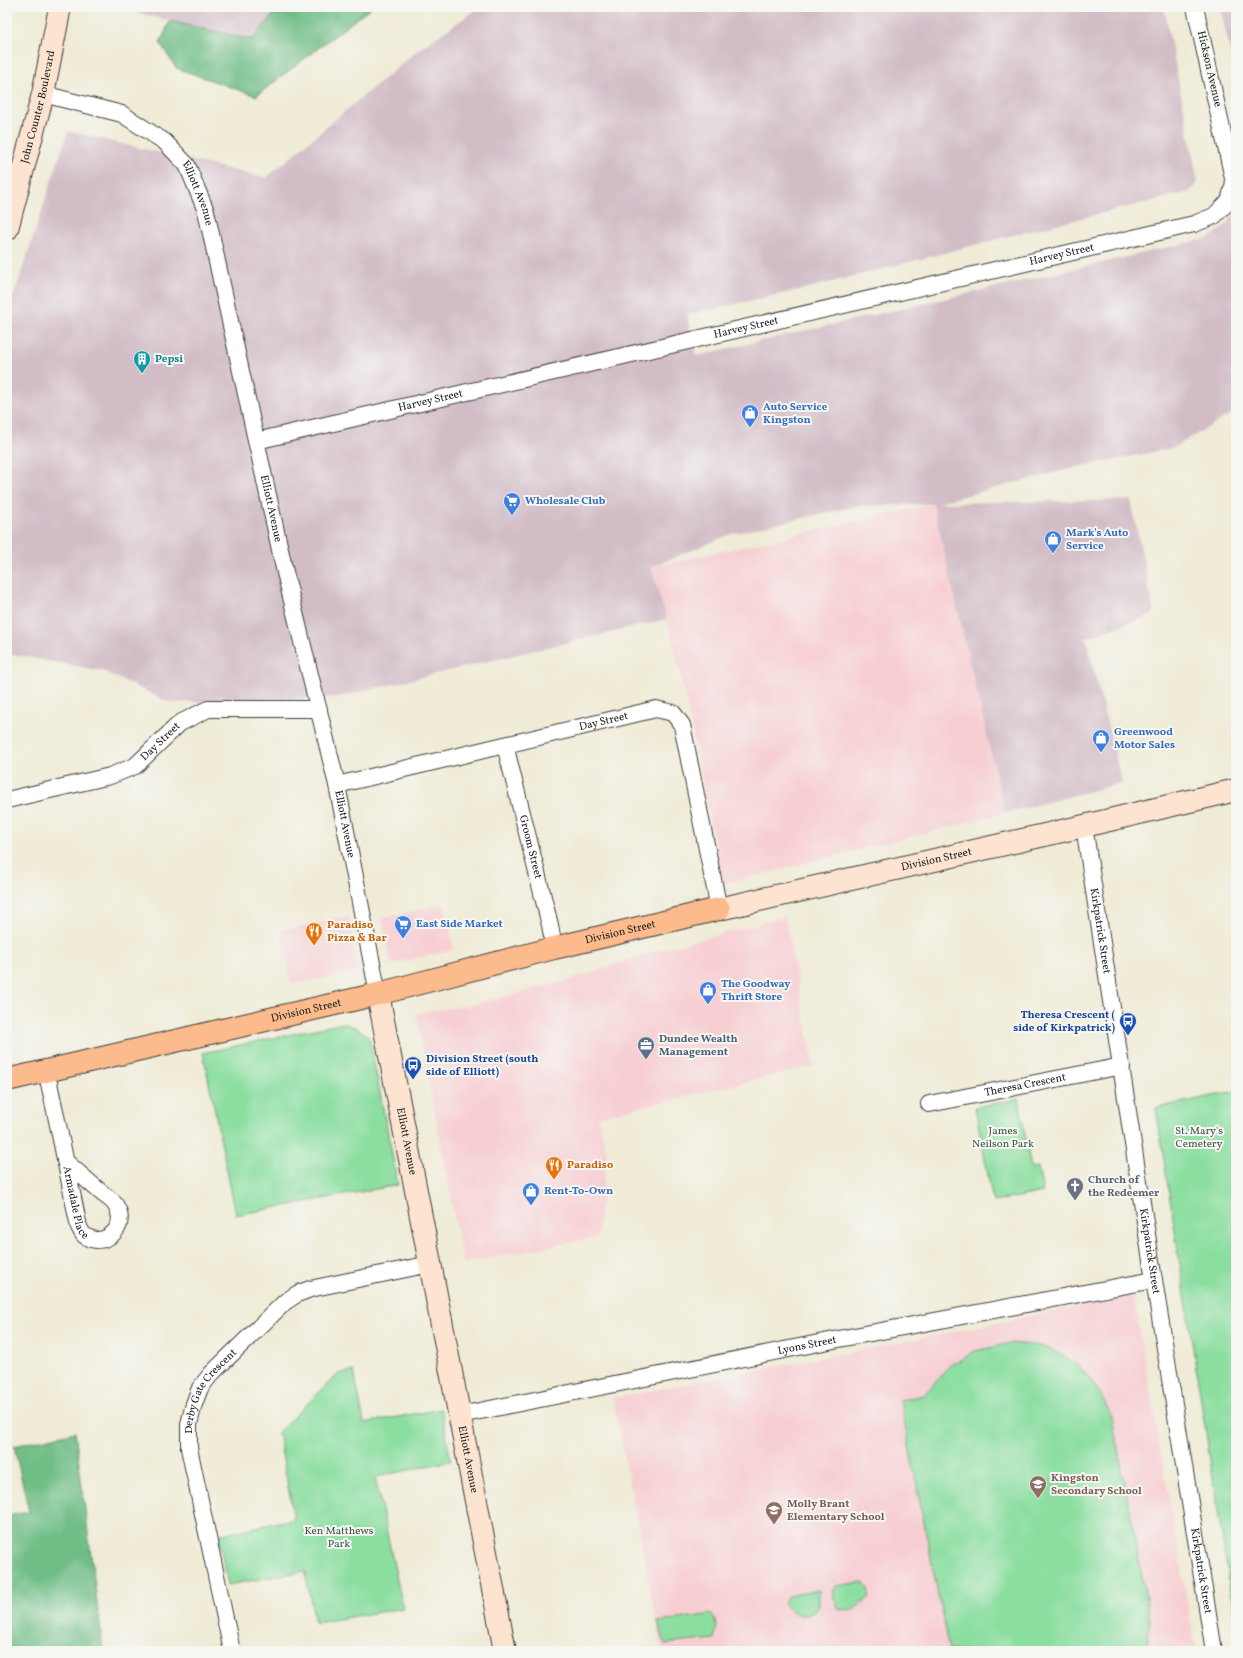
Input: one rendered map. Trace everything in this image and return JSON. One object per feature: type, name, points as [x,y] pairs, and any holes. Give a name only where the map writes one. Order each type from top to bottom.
[{"type":"main road","name":"John Counter Boulevard","points":[[7,229],[43,94],[60,7]]},
{"type":"main road","name":"Division Street","points":[[7,1080],[378,994],[554,948],[719,909],[1236,790]]},
{"type":"main road","name":"Elliott Avenue","points":[[378,994],[505,1651]]},
{"type":"street","name":"Hickson Avenue","points":[[1195,7],[1233,176],[1234,183],[1229,201]]},
{"type":"street","name":"Elliott Avenue","points":[[43,94],[122,114],[165,142],[187,165],[206,211],[284,568],[337,785],[378,994]]},
{"type":"street","name":"Harvey Street","points":[[256,441],[1194,224],[1214,216],[1229,201]]},
{"type":"street","name":"Day Street","points":[[7,800],[110,776],[135,766],[180,723],[208,709],[319,709]]},
{"type":"street","name":"Day Street","points":[[337,785],[656,709],[673,713],[682,725],[719,909]]},
{"type":"street","name":"Groom Street","points":[[505,745],[550,925],[554,948]]},
{"type":"street","name":"Kirkpatrick Street","points":[[1084,826],[1154,1280],[1214,1651]]},
{"type":"street","name":"Theresa Crescent","points":[[929,1104],[1122,1066]]},
{"type":"street","name":"Armadale Place","points":[[46,1070],[65,1161],[79,1227],[84,1235],[94,1239],[105,1238],[113,1235],[119,1227],[120,1217],[116,1206],[65,1161]]},
{"type":"street","name":"Derby Gate Crescent","points":[[232,1651],[189,1448],[189,1424],[200,1388],[217,1368],[286,1302],[297,1294],[310,1289],[430,1264]]},
{"type":"street","name":"Lyons Street","points":[[460,1415],[844,1338],[1154,1280]]},
{"type":"shaded area","points":[[114,7],[280,7],[252,40]]},
{"type":"shaded area","points":[[480,7],[1164,7],[1198,182],[1189,192],[1029,231],[812,287],[687,315],[696,356],[1209,238],[1224,227],[1236,212],[1236,411],[1173,448],[1082,466],[936,503],[1131,500],[1154,614],[1086,638],[1122,783],[1005,813],[933,504],[856,506],[731,534],[651,567],[667,619],[338,697],[171,703],[103,671],[16,655],[7,655],[7,309],[16,289],[68,131],[266,178],[418,50]]},
{"type":"shaded area","points":[[1220,7],[1236,7],[1236,77]]},
{"type":"shaded area","points":[[934,504],[1005,813],[723,884],[685,694],[667,619],[651,567]]},
{"type":"shaded area","points":[[444,904],[454,950],[391,964],[382,918]]},
{"type":"shaded area","points":[[349,916],[359,971],[292,984],[280,931]]},
{"type":"shaded area","points":[[785,917],[814,1066],[598,1117],[607,1154],[597,1237],[463,1263],[416,1013],[467,1006],[566,981],[650,953]]},
{"type":"shaded area","points":[[1133,1295],[1196,1651],[662,1651],[613,1398],[877,1347]]},
{"type":"green space","points":[[280,7],[372,7],[256,96],[176,68],[160,43],[170,21],[252,40]]},
{"type":"green space","points":[[343,1023],[357,1028],[369,1037],[398,1185],[236,1215],[203,1053]]},
{"type":"green space","name":"St. Mary's Cemetery","points":[[1236,1091],[1236,1628],[1156,1108]]},
{"type":"green space","name":"James Neilson Park","points":[[1019,1099],[1031,1168],[1038,1167],[1043,1192],[993,1202],[975,1107]]},
{"type":"green space","name":"Kingston Secondary School","points":[[1012,1343],[1045,1347],[1072,1361],[1081,1368],[1095,1385],[1112,1417],[1150,1619],[1147,1651],[949,1651],[900,1400],[924,1395],[947,1368],[975,1351]]},
{"type":"green space","name":"Ken Matthews Park","points":[[354,1371],[364,1423],[441,1409],[451,1461],[375,1477],[403,1608],[315,1623],[305,1571],[228,1585],[218,1535],[294,1519],[278,1432],[338,1374]]},
{"type":"green space","points":[[75,1432],[103,1648],[100,1651],[7,1651],[7,1516],[29,1512],[14,1446]]},
{"type":"green space","points":[[863,1582],[868,1589],[870,1597],[853,1610],[839,1609],[832,1593],[835,1586]]},
{"type":"green space","points":[[819,1590],[819,1606],[814,1612],[808,1615],[796,1614],[789,1610],[784,1604],[787,1596]]},
{"type":"green space","points":[[712,1614],[717,1626],[714,1639],[665,1644],[658,1622]]},
{"type":"place","name":"Pepsi","points":[[142,374]]},
{"type":"place","name":"Auto Service Kingston","points":[[750,428]]},
{"type":"place","name":"Wholesale Club","points":[[512,516]]},
{"type":"place","name":"Mark's Auto Service","points":[[1053,554]]},
{"type":"place","name":"Greenwood Motor Sales","points":[[1101,753]]},
{"type":"place","name":"East Side Market","points":[[403,939]]},
{"type":"place","name":"Paradiso Pizza & Bar","points":[[314,946]]},
{"type":"place","name":"The Goodway Thrift Store","points":[[708,1005]]},
{"type":"place","name":"Theresa Crescent ( side of Kirkpatrick)","points":[[1128,1036]]},
{"type":"place","name":"Dundee Wealth Management","points":[[646,1060]]},
{"type":"place","name":"Division Street (south side of Elliott)","points":[[413,1080]]},
{"type":"place","name":"Paradiso","points":[[554,1180]]},
{"type":"place","name":"Church of the Redeemer","points":[[1075,1201]]},
{"type":"place","name":"Rent-To-Own","points":[[531,1206]]},
{"type":"place","name":"Kingston Secondary School","points":[[1038,1499]]},
{"type":"place","name":"Molly Brant Elementary School","points":[[774,1525]]}]
